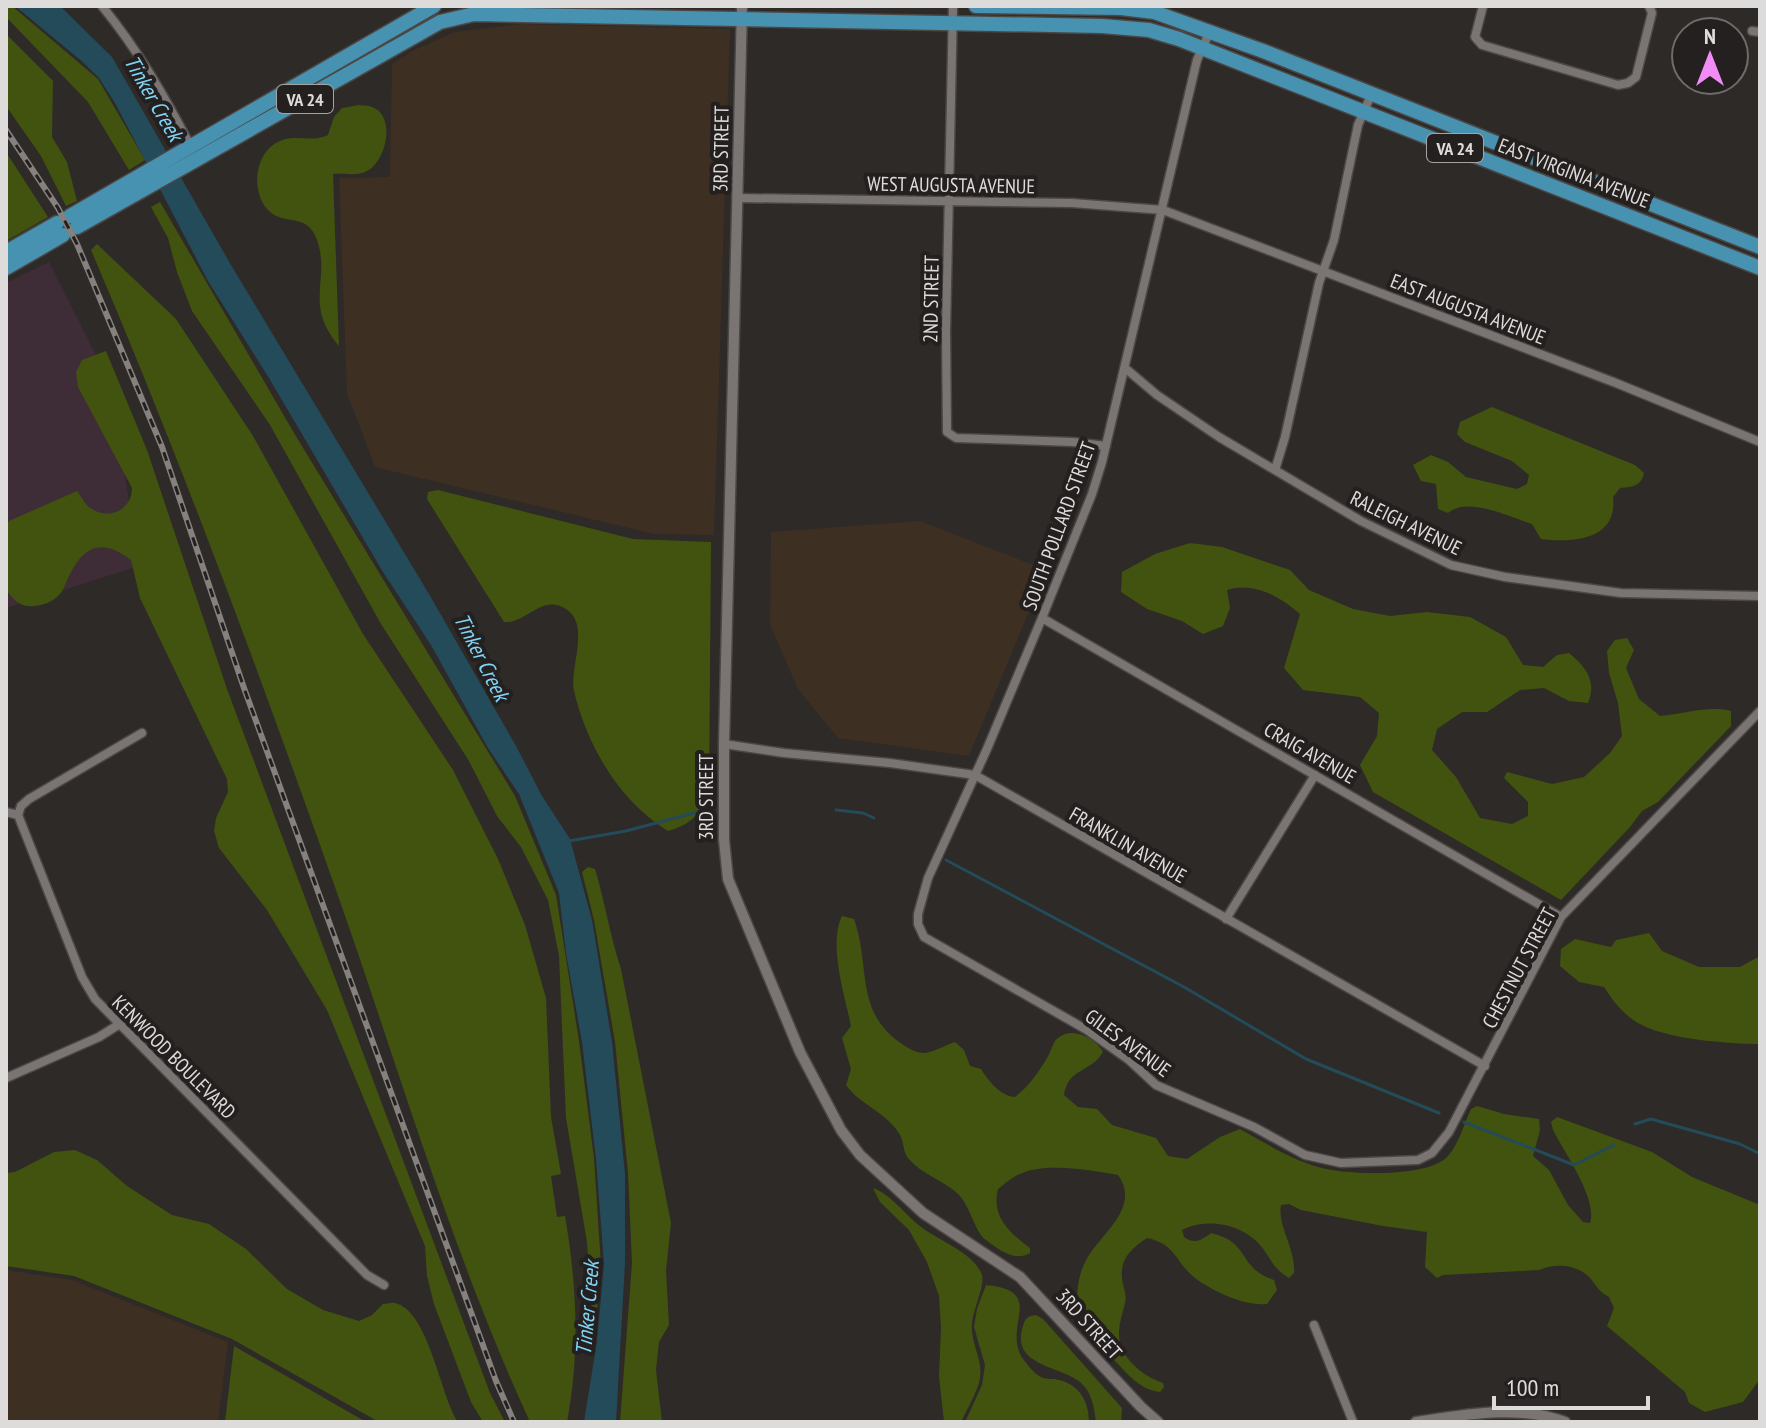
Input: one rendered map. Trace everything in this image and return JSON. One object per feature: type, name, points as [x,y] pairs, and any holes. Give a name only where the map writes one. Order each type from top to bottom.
[{"type":"main road","name":"VA 24","points":[[6,268],[105,201],[434,6]]},
{"type":"main road","name":"VA 24","points":[[976,6],[1152,9]]},
{"type":"main road","name":"EAST VIRGINIA AVENUE","points":[[1152,9],[1760,247]]},
{"type":"main road","name":"VA 24","points":[[188,154],[440,22],[487,13],[553,10],[742,12],[953,24]]},
{"type":"main road","name":"EAST VIRGINIA AVENUE","points":[[953,24],[1102,26],[1149,30],[1760,268]]},
{"type":"main road","name":"VA 24","points":[[6,252],[67,225]]},
{"type":"street","points":[[117,6],[104,9],[158,84],[188,154]]},
{"type":"street","name":"2ND STREET","points":[[953,6],[945,345],[947,432],[956,438],[1106,446]]},
{"type":"street","points":[[1483,6],[1475,37],[1477,42],[1618,85],[1636,77],[1651,10]]},
{"type":"street","name":"3RD STREET","points":[[742,12],[724,744],[724,840],[728,879],[800,1052],[841,1130],[860,1155],[923,1213],[1020,1277],[1158,1422]]},
{"type":"street","name":"SOUTH POLLARD STREET","points":[[918,924],[928,878],[975,775],[1092,494],[1201,48],[1210,31]]},
{"type":"street","points":[[1275,470],[1319,283],[1334,240],[1343,185],[1363,112],[1371,95]]},
{"type":"street","name":"WEST AUGUSTA AVENUE","points":[[738,198],[1072,203],[1163,210]]},
{"type":"street","name":"EAST AUGUSTA AVENUE","points":[[1163,210],[1760,442]]},
{"type":"street","name":"RALEIGH AVENUE","points":[[1125,368],[1200,425],[1275,470],[1404,544],[1466,569],[1621,593],[1760,596]]},
{"type":"street","name":"CRAIG AVENUE","points":[[1042,618],[1561,917]]},
{"type":"street","name":"CHESTNUT STREET","points":[[1290,1146],[1305,1155],[1335,1163],[1418,1160],[1426,1157],[1449,1132],[1561,917],[1760,711]]},
{"type":"street","points":[[6,812],[18,815],[21,806],[29,799],[142,733]]},
{"type":"street","name":"FRANKLIN AVENUE","points":[[724,744],[975,775],[1485,1066]]},
{"type":"street","points":[[1226,919],[1315,775]]},
{"type":"street","name":"KENWOOD BOULEVARD","points":[[18,815],[82,977],[95,999],[367,1275],[384,1285]]},
{"type":"street","name":"GILES AVENUE","points":[[918,924],[927,940],[1087,1030],[1129,1060],[1156,1085],[1290,1146]]},
{"type":"street","points":[[6,1078],[99,1037],[118,1025]]},
{"type":"street","points":[[1314,1325],[1353,1422]]},
{"type":"street","points":[[1416,1422],[1499,1413],[1543,1416],[1565,1422]]},
{"type":"shaded area","points":[[521,24],[730,29],[714,535],[654,534],[375,467],[347,393],[339,178],[390,177],[392,64],[412,51],[455,32]]},
{"type":"shaded area","points":[[49,262],[111,385],[139,566],[6,608],[6,283]]},
{"type":"shaded area","points":[[920,521],[1046,570],[969,756],[838,738],[798,689],[770,625],[771,532]]},
{"type":"shaded area","points":[[6,1270],[72,1280],[228,1342],[218,1422],[6,1422]]},
{"type":"green space","points":[[6,6],[12,6],[98,79],[145,160],[129,170],[88,102],[6,17]]},
{"type":"green space","points":[[6,34],[53,81],[52,137],[67,162],[77,201],[66,206],[41,156],[6,106]]},
{"type":"green space","points":[[370,106],[380,112],[386,140],[378,160],[365,172],[333,174],[339,346],[322,317],[320,254],[313,231],[301,222],[281,218],[268,210],[262,202],[257,182],[260,162],[272,146],[286,139],[328,135],[334,117],[342,108]]},
{"type":"green space","points":[[6,152],[48,217],[6,241]]},
{"type":"green space","points":[[160,202],[294,433],[515,796],[556,895],[594,1158],[601,1266],[594,1342],[587,1242],[566,1118],[559,956],[548,900],[521,847],[497,816],[469,761],[381,624],[270,425],[192,311],[168,238],[151,207]]},
{"type":"green space","points":[[97,244],[176,319],[253,436],[363,634],[453,770],[498,859],[525,925],[546,998],[551,1117],[561,1174],[551,1176],[557,1217],[565,1216],[572,1268],[575,1345],[567,1422],[530,1422],[475,1292],[249,648],[157,408],[91,250]]},
{"type":"green space","points":[[106,351],[147,450],[227,689],[490,1393],[505,1422],[483,1422],[471,1402],[434,1304],[427,1276],[425,1246],[327,1010],[267,910],[219,848],[214,831],[216,818],[228,792],[227,779],[140,598],[131,560],[104,547],[89,551],[76,564],[60,594],[41,605],[23,605],[8,592],[6,527],[9,521],[77,491],[89,507],[104,513],[123,508],[131,496],[132,488],[78,387],[76,372],[82,360]]},
{"type":"green space","points":[[1492,407],[1635,465],[1644,473],[1643,477],[1636,485],[1620,488],[1613,497],[1613,511],[1601,530],[1579,539],[1541,539],[1532,524],[1477,507],[1456,508],[1448,513],[1438,509],[1436,484],[1421,481],[1413,465],[1431,455],[1448,462],[1466,477],[1517,489],[1527,484],[1529,475],[1512,461],[1465,442],[1457,434],[1460,422]]},
{"type":"green space","points":[[438,490],[633,539],[711,542],[709,798],[692,819],[668,831],[635,805],[621,788],[587,732],[574,691],[578,636],[573,616],[566,609],[549,605],[520,619],[504,622],[427,499],[428,492]]},
{"type":"green space","points":[[1190,543],[1222,547],[1290,570],[1309,590],[1353,609],[1390,616],[1427,612],[1470,617],[1506,637],[1523,665],[1543,667],[1557,655],[1569,653],[1575,658],[1590,681],[1588,703],[1569,701],[1544,688],[1520,690],[1487,712],[1462,712],[1437,729],[1432,750],[1456,777],[1480,818],[1512,824],[1528,816],[1528,802],[1504,778],[1507,772],[1552,784],[1584,777],[1610,753],[1622,736],[1607,651],[1615,640],[1627,638],[1634,650],[1626,668],[1639,699],[1660,716],[1723,709],[1731,711],[1731,726],[1658,802],[1642,811],[1561,900],[1373,792],[1360,765],[1377,736],[1379,713],[1360,697],[1303,690],[1284,668],[1300,614],[1284,602],[1257,589],[1227,590],[1230,608],[1223,626],[1203,634],[1182,621],[1147,609],[1121,592],[1122,572],[1155,554]]},
{"type":"green space","points":[[588,867],[595,869],[621,969],[671,1223],[666,1270],[669,1325],[659,1342],[656,1370],[662,1422],[620,1422],[632,1263],[628,1173],[615,1042],[594,920],[582,872]]},
{"type":"green space","points":[[842,916],[854,919],[866,987],[877,1018],[902,1044],[925,1053],[955,1042],[964,1050],[970,1066],[981,1069],[996,1088],[1015,1097],[1037,1074],[1055,1041],[1067,1033],[1080,1034],[1103,1051],[1094,1063],[1071,1079],[1064,1095],[1078,1107],[1097,1109],[1112,1125],[1156,1138],[1168,1156],[1187,1159],[1220,1137],[1240,1129],[1318,1167],[1346,1172],[1403,1172],[1421,1169],[1446,1158],[1457,1142],[1471,1109],[1477,1106],[1539,1119],[1540,1130],[1533,1156],[1549,1170],[1568,1205],[1583,1222],[1590,1223],[1589,1201],[1553,1130],[1551,1122],[1557,1117],[1652,1152],[1692,1177],[1760,1205],[1760,1379],[1743,1402],[1705,1412],[1689,1403],[1685,1392],[1607,1326],[1614,1308],[1609,1297],[1579,1270],[1552,1266],[1539,1270],[1443,1275],[1437,1278],[1425,1267],[1427,1232],[1301,1210],[1289,1204],[1281,1205],[1280,1213],[1294,1264],[1294,1273],[1289,1278],[1277,1268],[1257,1241],[1238,1229],[1204,1224],[1182,1230],[1184,1237],[1191,1241],[1211,1233],[1233,1242],[1254,1269],[1274,1280],[1277,1290],[1267,1304],[1239,1300],[1211,1288],[1188,1272],[1170,1249],[1157,1241],[1147,1238],[1130,1252],[1122,1269],[1126,1298],[1119,1334],[1127,1358],[1147,1376],[1163,1383],[1164,1387],[1160,1392],[1145,1387],[1091,1337],[1076,1312],[1078,1284],[1084,1265],[1123,1208],[1124,1186],[1118,1175],[1082,1169],[1042,1168],[1017,1175],[998,1189],[997,1208],[1004,1223],[1030,1248],[1030,1253],[1013,1255],[986,1240],[958,1194],[913,1164],[906,1156],[895,1127],[846,1085],[851,1069],[842,1038],[851,1026],[837,956],[838,928]]},
{"type":"green space","points":[[1649,933],[1662,951],[1699,967],[1740,967],[1760,956],[1760,1044],[1697,1040],[1650,1028],[1628,1016],[1604,987],[1579,982],[1560,966],[1561,949],[1575,939],[1611,947],[1616,940]]},
{"type":"green space","points":[[75,1150],[97,1160],[127,1186],[172,1215],[209,1224],[246,1249],[287,1289],[323,1310],[359,1321],[372,1315],[383,1304],[395,1303],[407,1309],[425,1337],[458,1422],[379,1422],[232,1339],[74,1276],[6,1266],[6,1173],[15,1172],[54,1152]]},
{"type":"green space","points":[[873,1188],[886,1195],[928,1231],[964,1253],[982,1275],[972,1323],[979,1360],[979,1383],[961,1422],[944,1422],[939,1376],[939,1296],[927,1262],[909,1230],[880,1202]]},
{"type":"green space","points":[[986,1285],[1015,1294],[1020,1312],[1018,1347],[1023,1359],[1038,1376],[1066,1382],[1078,1390],[1085,1401],[1089,1422],[965,1422],[982,1385],[985,1365],[974,1327]]},
{"type":"green space","points":[[1036,1315],[1043,1319],[1122,1408],[1121,1422],[1096,1422],[1092,1400],[1080,1382],[1039,1363],[1023,1349],[1024,1323],[1027,1318]]},
{"type":"green space","points":[[234,1346],[366,1422],[225,1422]]},
{"type":"water","points":[[15,6],[60,6],[112,57],[231,265],[429,594],[542,796],[570,839],[592,920],[612,1042],[625,1174],[625,1263],[616,1422],[584,1422],[597,1341],[604,1264],[596,1159],[559,893],[519,794],[488,748],[431,645],[383,572],[208,281],[115,103],[99,78],[84,63]]},
{"type":"waterway","points":[[836,810],[863,813],[874,818]]},
{"type":"waterway","points":[[569,841],[626,831],[701,811]]},
{"type":"waterway","points":[[946,860],[1184,987],[1306,1059],[1439,1113]]},
{"type":"waterway","points":[[1635,1124],[1651,1119],[1740,1144],[1760,1154]]},
{"type":"waterway","points":[[1464,1122],[1574,1165],[1614,1145]]},
{"type":"railway","points":[[6,130],[58,208],[77,244],[162,447],[244,688],[496,1381],[514,1422]]},
{"type":"water label","name":"Tinker Creek","points":[[154,98]]},
{"type":"water label","name":"Tinker Creek","points":[[482,657]]},
{"type":"water label","name":"Tinker Creek","points":[[587,1308]]}]
